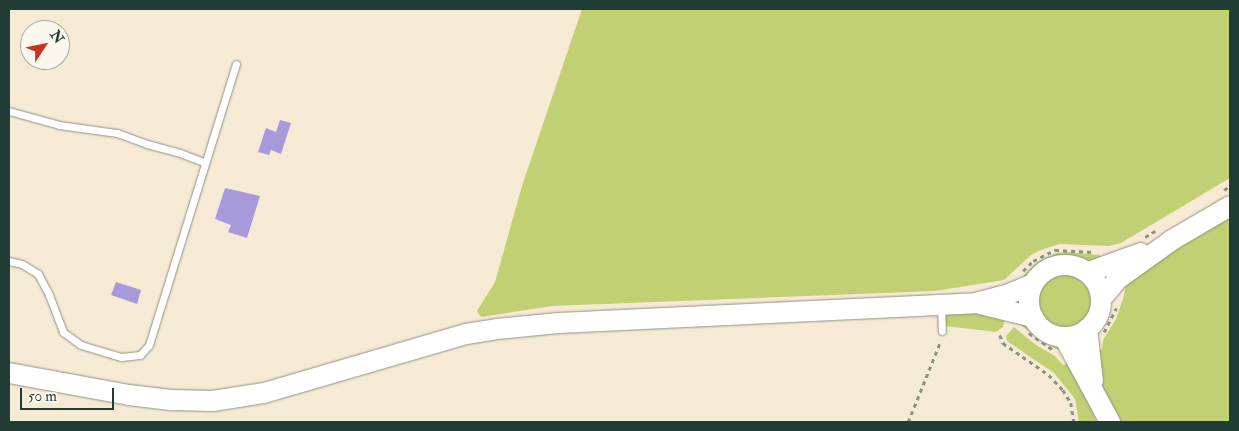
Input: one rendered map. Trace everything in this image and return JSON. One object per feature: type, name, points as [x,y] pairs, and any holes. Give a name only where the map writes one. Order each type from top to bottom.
[{"type":"main road","points":[[1095,398],[1087,340],[1095,331],[1101,308],[1109,302],[1118,279],[1172,240],[1230,206]]},
{"type":"main road","points":[[9,373],[129,395],[171,400],[213,401],[264,393],[466,334],[497,329],[559,322],[976,303],[1009,294],[1026,279],[1058,266],[1073,266],[1089,272],[1110,266],[1172,240]]},
{"type":"main road","points":[[1089,272],[1109,302]]},
{"type":"main road","points":[[1026,279],[1030,325]]},
{"type":"main road","points":[[976,303],[1064,337],[1095,331]]},
{"type":"main road","points":[[1064,337],[1095,398],[1110,422]]},
{"type":"lane","points":[[9,261],[22,264],[38,274],[49,295],[63,332],[81,344],[121,357],[140,355],[150,346],[204,162],[236,64]]},
{"type":"lane","points":[[9,111],[59,125],[117,132],[147,144],[204,162]]},
{"type":"lane","points":[[941,306],[942,331]]},
{"type":"path","points":[[1026,279],[1033,261],[1056,250],[1104,254],[1110,266]]},
{"type":"path","points":[[1095,331],[1109,302]]},
{"type":"path","points":[[1030,325],[1065,360],[1074,356]]},
{"type":"path","points":[[908,422],[941,342],[942,331]]},
{"type":"path","points":[[1000,335],[1003,344],[1014,353],[1049,374],[1063,390],[1071,403],[1074,422]]},
{"type":"green space","points":[[582,9],[1230,9],[1230,178],[1121,243],[1109,246],[1059,244],[1031,255],[1004,280],[935,291],[552,306],[481,317],[477,311],[495,282],[522,186]]},
{"type":"green space","points":[[1230,215],[1230,422],[1121,422],[1101,388],[1094,352],[1102,349],[1103,340],[1116,319],[1124,296],[1126,281]]},
{"type":"green space","points":[[1067,252],[1099,255],[1103,262],[1093,264],[1064,257],[1053,258],[1041,264],[1026,279],[1013,286],[1037,262],[1056,253]]},
{"type":"green space","points":[[1060,273],[1070,273],[1080,277],[1088,285],[1092,300],[1088,315],[1080,323],[1070,327],[1060,327],[1050,323],[1042,315],[1038,305],[1038,295],[1042,285],[1050,277]]},
{"type":"green space","points":[[973,312],[1005,316],[1003,327],[996,332],[945,326],[945,318],[948,313]]},
{"type":"green space","points":[[1016,321],[1028,323],[1035,332],[1056,343],[1066,354],[1040,340]]},
{"type":"green space","points":[[1014,327],[1036,345],[1055,356],[1063,365],[1072,362],[1097,422],[1079,422],[1075,399],[1054,373],[1007,341],[1006,336]]},
{"type":"building","points":[[280,120],[291,123],[281,154],[271,150],[269,155],[258,152],[266,128],[276,132]]},
{"type":"building","points":[[225,188],[260,196],[247,238],[228,232],[231,225],[215,219]]},
{"type":"building","points":[[116,282],[141,290],[137,304],[111,295]]}]
